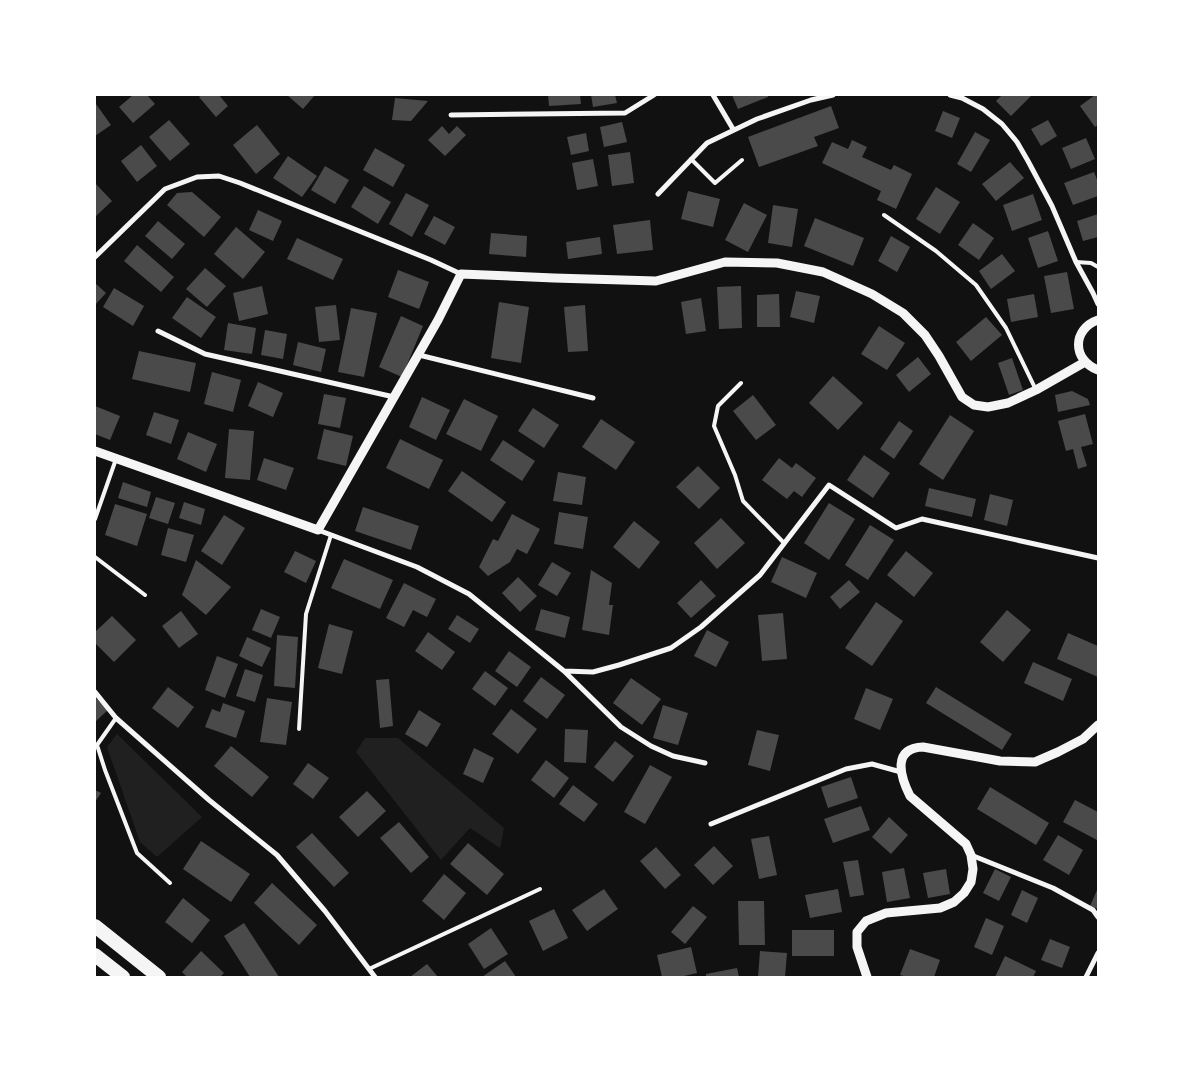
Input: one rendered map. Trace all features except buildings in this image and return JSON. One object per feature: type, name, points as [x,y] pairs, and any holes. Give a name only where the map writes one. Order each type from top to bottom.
[{"type":"highway","points":[[95,926],[159,977]]},
{"type":"highway","points":[[95,955],[123,977]]},
{"type":"street","points":[[451,115],[625,113],[654,95]]},
{"type":"street","points":[[713,95],[733,129]]},
{"type":"street","points":[[658,194],[707,143],[757,119],[811,100],[833,95]]},
{"type":"street","points":[[950,95],[962,98],[983,108],[1002,124],[1017,142],[1052,206],[1076,262],[1098,304]]},
{"type":"street","points":[[95,256],[165,189],[197,177],[219,176],[413,252],[461,274],[656,281],[725,262],[777,262],[823,272],[872,294],[903,314],[925,335],[962,397],[974,405],[988,407],[1008,403],[1036,390],[1085,362]]},
{"type":"street","points":[[318,530],[419,355],[461,274]]},
{"type":"street","points":[[1098,320],[1090,323],[1085,328],[1080,334],[1078,341],[1080,355],[1085,362],[1098,370]]},
{"type":"street","points":[[158,331],[205,354],[394,397]]},
{"type":"street","points":[[419,355],[593,398]]},
{"type":"street","points":[[95,451],[417,567],[469,594],[564,670],[621,727],[651,746],[673,756],[705,763]]},
{"type":"street","points":[[564,670],[593,672],[671,648],[701,627],[760,575],[829,485],[896,528],[922,520],[1098,558]]},
{"type":"street","points":[[95,692],[116,718],[209,800],[277,855],[325,911],[375,977]]},
{"type":"street","points":[[867,977],[857,947],[858,932],[866,921],[886,913],[940,908],[954,902],[964,893],[971,882],[973,869],[971,855],[966,844],[910,796],[904,785],[901,761],[905,753],[913,747],[923,747],[1000,761],[1035,762],[1083,739],[1098,725]]},
{"type":"street","points":[[711,824],[846,769],[872,764],[901,772]]},
{"type":"street","points":[[971,855],[1053,888],[1093,910],[1098,917]]},
{"type":"street","points":[[1086,977],[1098,952]]},
{"type":"lane","points":[[691,159],[715,183],[742,160]]},
{"type":"lane","points":[[884,215],[936,252],[976,286],[1006,328],[1036,390]]},
{"type":"lane","points":[[1076,262],[1091,262],[1098,266]]},
{"type":"lane","points":[[741,383],[718,406],[714,426],[735,475],[743,502],[784,543]]},
{"type":"lane","points":[[95,519],[116,459]]},
{"type":"lane","points":[[298,729],[306,614],[331,535]]},
{"type":"lane","points":[[95,557],[145,595]]},
{"type":"lane","points":[[116,718],[97,745],[105,770],[137,853],[170,883]]},
{"type":"lane","points":[[369,969],[540,889]]},
{"type":"shaded area","points":[[117,734],[202,817],[157,857],[140,842],[107,747]]},
{"type":"shaded area","points":[[365,738],[398,738],[504,828],[500,848],[470,828],[441,860],[356,752]]}]
